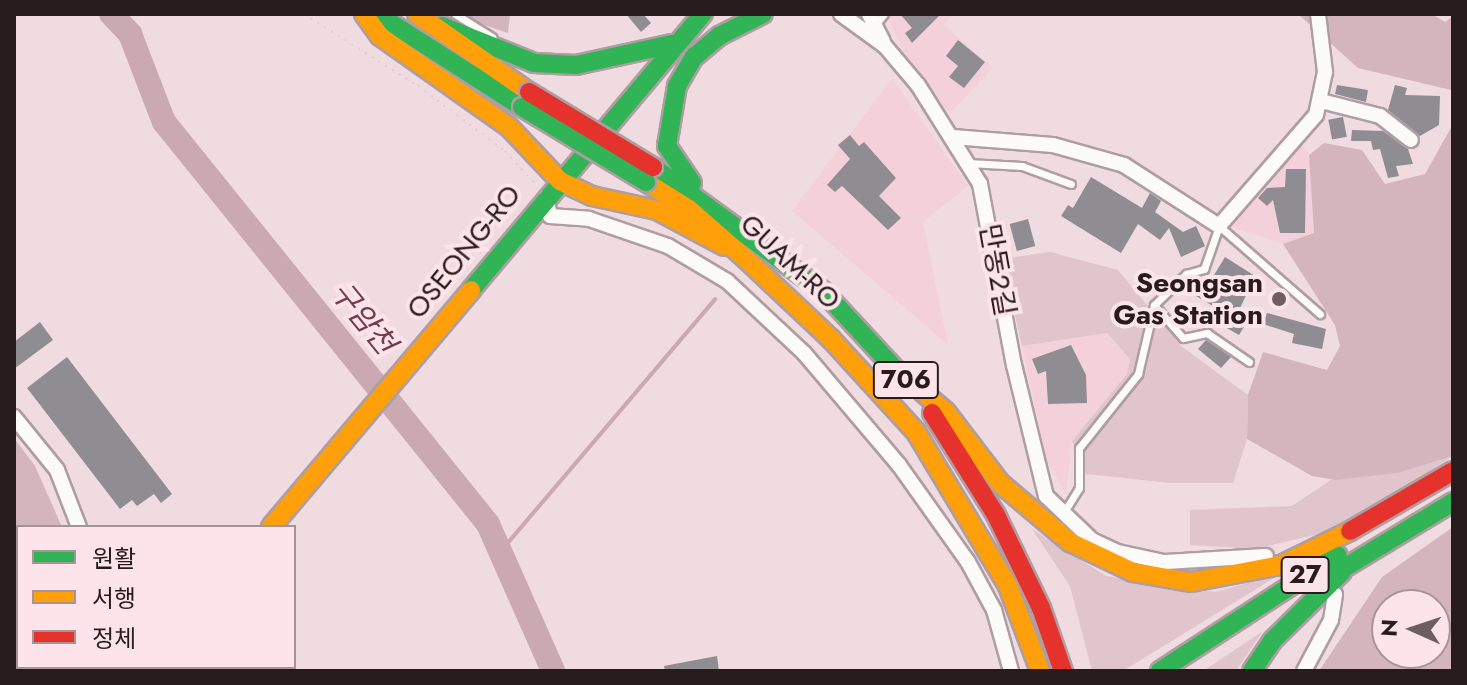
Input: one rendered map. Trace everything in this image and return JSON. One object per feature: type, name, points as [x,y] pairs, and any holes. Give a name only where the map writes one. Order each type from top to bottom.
[{"type":"main road","points":[[364,14],[380,36],[509,127],[560,181],[592,196],[657,210],[745,258]]},
{"type":"main road","name":"GUAM-RO","points":[[377,14],[649,175],[714,208],[823,291],[898,371],[937,419],[996,515],[1041,608],[1063,671]]},
{"type":"main road","points":[[640,92],[688,44],[758,16]]},
{"type":"main road","points":[[714,208],[671,155],[670,108],[694,57],[719,36],[758,16]]},
{"type":"main road","points":[[422,17],[534,63],[576,65],[672,44]]},
{"type":"main road","name":"GUAM-RO","points":[[422,17],[525,100]]},
{"type":"main road","name":"OSEONG-RO","points":[[273,525],[546,197],[640,92],[693,17]]},
{"type":"main road","name":"GUAM-RO","points":[[649,175],[745,258],[831,339],[916,432],[1008,586],[1040,671]]},
{"type":"main road","points":[[898,371],[946,412],[1000,483],[1070,542],[1133,572],[1191,582],[1281,565],[1320,548],[1453,471]]},
{"type":"main road","name":"27","points":[[1160,671],[1453,484]]},
{"type":"main road","name":"27","points":[[1252,671],[1272,641],[1351,564],[1453,502]]},
{"type":"main road","points":[[1184,671],[1351,564]]},
{"type":"street","points":[[841,14],[885,46]]},
{"type":"street","points":[[953,137],[1053,145],[1124,165],[1219,226],[1316,115],[1325,72],[1318,14]]},
{"type":"street","points":[[876,18],[885,46]]},
{"type":"street","name":"만동2길","points":[[885,46],[953,137],[980,184],[1036,470],[1046,496],[1092,540],[1118,552],[1164,562],[1287,555],[1308,546]]},
{"type":"street","points":[[1321,101],[1380,116],[1411,140]]},
{"type":"street","points":[[546,197],[550,216],[589,219],[668,246],[727,281],[804,353],[899,465],[968,562],[994,610],[1011,671]]},
{"type":"street","points":[[14,417],[57,470],[78,525]]},
{"type":"street","points":[[1304,671],[1331,620],[1335,594]]},
{"type":"lane","points":[[455,14],[534,63]]},
{"type":"lane","points":[[968,163],[1022,166],[1071,184]]},
{"type":"lane","points":[[1063,513],[1079,488],[1079,448],[1138,374],[1154,305],[1186,274],[1204,269],[1219,226],[1320,314]]},
{"type":"lane","points":[[1154,305],[1183,338],[1207,333],[1249,362]]},
{"type":"path","points":[[304,14],[480,132],[546,197]]},
{"type":"shaded area","points":[[452,14],[510,14],[508,33]]},
{"type":"shaded area","points":[[885,14],[952,14],[944,25],[993,68],[949,114],[908,60]]},
{"type":"shaded area","points":[[1298,14],[1432,14],[1445,22],[1453,16],[1453,124],[1451,90],[1358,68]]},
{"type":"shaded area","points":[[892,78],[968,186],[923,222],[948,345],[792,211]]},
{"type":"shaded area","points":[[1453,124],[1453,456],[1398,473],[1335,480],[1312,476],[1247,439],[1248,395],[1263,352],[1327,370],[1340,346],[1335,325],[1283,244],[1314,233],[1309,155],[1324,143],[1362,150],[1385,184],[1425,174]]},
{"type":"shaded area","points":[[1302,145],[1309,155],[1314,234],[1283,244],[1230,226]]},
{"type":"shaded area","points":[[1050,252],[1118,270],[1181,346],[1248,395],[1247,439],[1233,483],[1170,483],[1086,474],[1072,441],[1127,374],[1130,359],[1107,333],[1022,346],[1002,259]]},
{"type":"shaded area","points":[[1107,333],[1130,359],[1127,374],[1072,441],[1066,494],[1046,460],[1022,346]]},
{"type":"shaded area","points":[[14,438],[35,466],[61,525],[16,525],[16,669],[110,671],[14,671]]},
{"type":"shaded area","points":[[1453,456],[1339,529],[1255,549],[1190,545],[1190,510],[1292,506],[1331,480],[1398,473]]},
{"type":"shaded area","points":[[1453,527],[1453,671],[1319,671],[1371,593],[1371,669],[1451,669],[1451,589],[1374,589],[1382,577]]},
{"type":"shaded area","points":[[1032,529],[1106,576],[1216,592],[1282,573],[1123,671],[1092,671],[1070,586]]},
{"type":"shaded area","points":[[1263,631],[1236,671],[1203,671]]},
{"type":"building","points":[[626,14],[643,14],[651,23],[641,32]]},
{"type":"building","points":[[900,14],[940,15],[912,43],[905,33],[912,28]]},
{"type":"building","points":[[958,40],[985,62],[964,88],[949,77],[958,66],[946,56]]},
{"type":"building","points":[[1337,85],[1368,90],[1366,102],[1335,94]]},
{"type":"building","points":[[1395,85],[1407,88],[1405,95],[1440,96],[1439,125],[1420,136],[1388,110]]},
{"type":"building","points":[[1343,117],[1347,137],[1332,139],[1328,120]]},
{"type":"building","points":[[1352,130],[1383,131],[1408,149],[1413,164],[1396,166],[1399,176],[1388,178],[1380,149],[1373,150],[1371,141],[1351,141]]},
{"type":"building","points":[[850,135],[859,146],[864,142],[896,178],[879,196],[901,218],[888,230],[842,186],[835,192],[827,185],[850,159],[838,145]]},
{"type":"building","points":[[1286,169],[1306,169],[1305,233],[1280,233],[1273,200],[1267,206],[1258,198],[1267,188],[1285,187]]},
{"type":"building","points":[[1091,177],[1142,208],[1150,193],[1161,201],[1155,212],[1183,232],[1196,226],[1205,246],[1181,257],[1169,228],[1160,240],[1138,224],[1121,253],[1061,216],[1068,205],[1073,208]]},
{"type":"building","points":[[1028,219],[1035,246],[1017,251],[1010,224]]},
{"type":"building","points":[[1225,257],[1255,276],[1235,319],[1245,325],[1239,335],[1218,323],[1223,312],[1186,290],[1197,278],[1208,285]]},
{"type":"building","points":[[1267,313],[1326,329],[1322,349],[1292,343],[1294,334],[1263,324]]},
{"type":"building","points":[[40,322],[53,340],[14,369],[14,342]]},
{"type":"building","points":[[1206,340],[1231,357],[1221,368],[1198,349]]},
{"type":"building","points":[[1071,345],[1086,375],[1087,403],[1048,404],[1046,371],[1038,374],[1032,359]]},
{"type":"building","points":[[67,357],[172,494],[161,503],[154,494],[137,506],[132,500],[120,509],[27,388]]},
{"type":"building","points":[[717,656],[719,671],[665,671],[664,666]]},
{"type":"waterway","name":"구암천","points":[[111,14],[130,34],[164,122],[488,524],[553,671]]},
{"type":"waterway","points":[[500,552],[715,299]]},
{"type":"traffic: fast","points":[[377,14],[522,107]]},
{"type":"traffic: fast","points":[[471,290],[703,14]]},
{"type":"traffic: fast","points":[[692,183],[667,146],[677,86],[694,57],[719,36],[763,14]]},
{"type":"traffic: fast","points":[[442,26],[534,63],[576,65],[672,44]]},
{"type":"traffic: fast","points":[[522,107],[646,182]]},
{"type":"traffic: fast","points":[[653,167],[823,291],[908,383]]},
{"type":"traffic: fast","points":[[1326,579],[1453,502]]},
{"type":"traffic: fast","points":[[1160,671],[1338,555]]},
{"type":"traffic: fast","points":[[1252,671],[1272,641],[1342,572]]},
{"type":"traffic: slow","points":[[364,14],[380,36],[509,127],[560,181],[592,196],[657,210],[724,246]]},
{"type":"traffic: slow","points":[[417,14],[529,92]]},
{"type":"traffic: slow","points":[[646,182],[689,209],[745,258],[831,339],[916,432],[1008,586],[1040,671]]},
{"type":"traffic: slow","points":[[273,525],[471,290]]},
{"type":"traffic: slow","points":[[898,371],[946,412],[1000,483],[1070,542],[1133,572],[1191,582],[1281,565],[1350,531]]},
{"type":"traffic: jam","points":[[529,92],[653,167]]},
{"type":"traffic: jam","points":[[932,413],[996,515],[1041,608],[1063,671]]},
{"type":"traffic: jam","points":[[1350,531],[1453,471]]},
{"type":"place","name":"Seongsan Gas Station","points":[[1279,299]]}]
